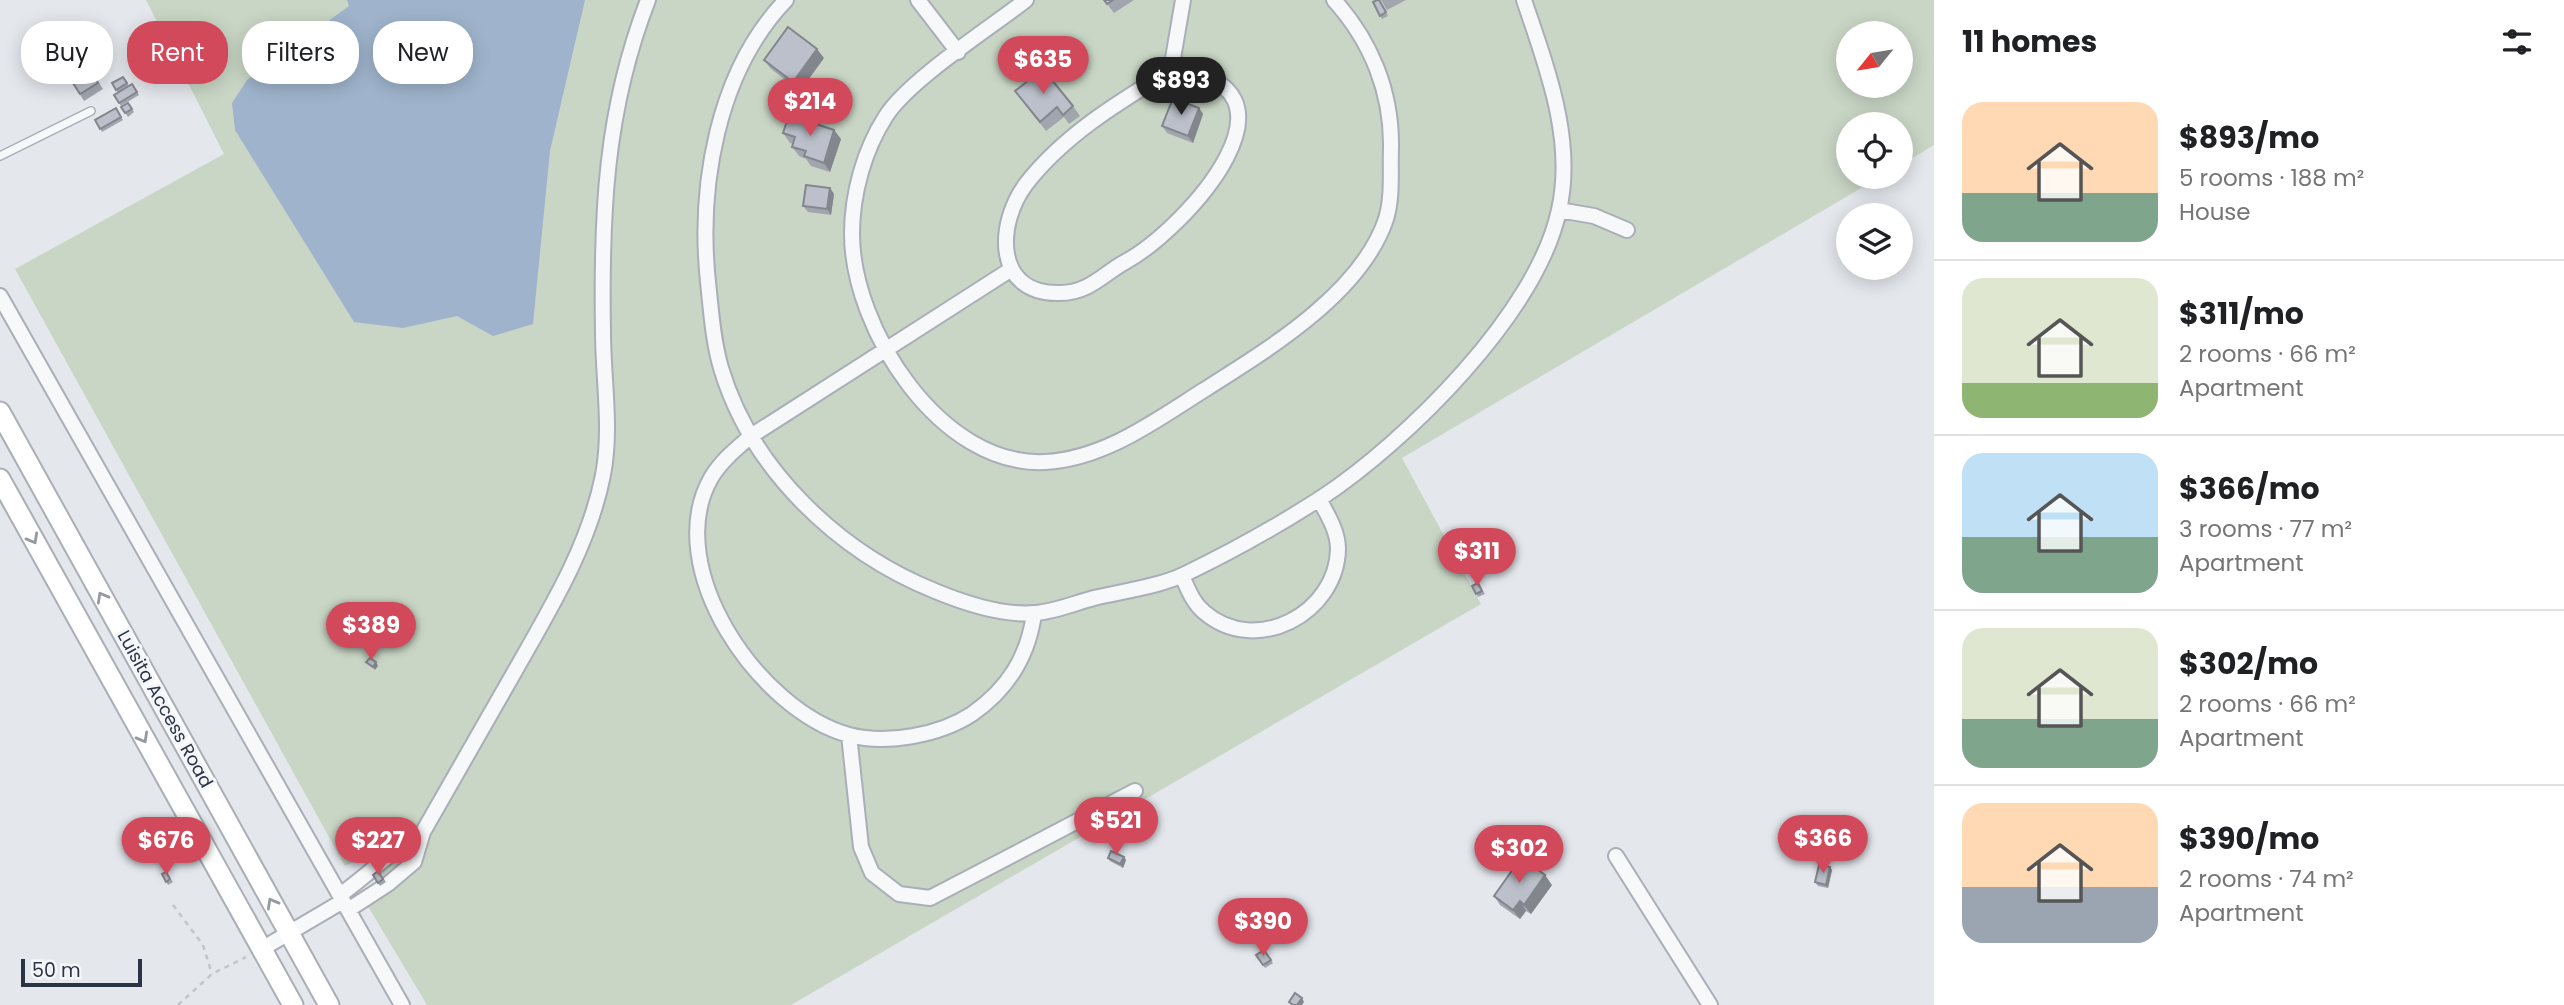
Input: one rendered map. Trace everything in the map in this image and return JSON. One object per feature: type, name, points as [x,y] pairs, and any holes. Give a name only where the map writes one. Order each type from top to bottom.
[{"type":"main road","name":"Luisita Access Road","points":[[0,412],[329,1005]]},
{"type":"main road","name":"Luisita Access Road","points":[[0,479],[293,1005]]},
{"type":"street","points":[[260,950],[288,931],[343,902],[388,884],[414,862],[423,832],[559,595],[593,514],[603,472],[607,413],[602,280],[607,159],[629,48],[648,0]]},
{"type":"street","points":[[786,0],[742,58],[722,119],[707,184],[704,245],[721,368],[751,436],[804,504],[836,535],[872,560],[949,597],[991,608],[1034,614],[1182,576],[1319,499],[1390,442],[1458,378],[1489,344],[1542,260],[1559,210],[1561,137],[1552,83],[1524,0]]},
{"type":"street","points":[[918,0],[958,51]]},
{"type":"street","points":[[1026,0],[958,51],[905,95],[886,115],[860,173],[852,236],[867,308],[886,350],[917,396],[939,421],[1005,457],[1042,462],[1075,458],[1109,446],[1240,367],[1305,321],[1334,295],[1376,243],[1386,218],[1391,192],[1391,134],[1382,80],[1357,27],[1334,0]]},
{"type":"street","points":[[1171,70],[1214,81],[1228,93],[1238,112],[1239,130],[1221,171],[1192,207],[1140,254],[1118,266],[1099,283],[1078,291],[1060,293],[1040,291],[1023,283],[1010,270],[1007,254],[1008,222],[1025,186],[1084,127],[1171,70],[1183,0]]},
{"type":"street","points":[[1559,210],[1594,216],[1627,230]]},
{"type":"street","points":[[1010,270],[751,436],[722,461],[701,502],[697,524],[703,573],[726,629],[761,677],[781,696],[813,718],[849,735],[888,738],[924,733],[946,728],[967,717],[985,705],[1013,675],[1031,638],[1034,614]]},
{"type":"street","points":[[0,296],[402,1005]]},
{"type":"street","points":[[1182,576],[1194,601],[1206,614],[1238,628],[1274,628],[1306,613],[1320,601],[1331,584],[1336,565],[1338,547],[1334,530],[1319,499]]},
{"type":"street","points":[[849,735],[861,846],[872,873],[899,894],[930,898],[1135,791]]},
{"type":"street","points":[[343,902],[400,845],[423,832]]},
{"type":"street","points":[[1616,856],[1710,1005]]},
{"type":"lane","points":[[0,156],[91,111]]},
{"type":"path","points":[[173,905],[203,945],[212,974]]},
{"type":"path","points":[[178,1005],[212,974],[260,950]]},
{"type":"green space","points":[[146,0],[1934,0],[1934,145],[1913,158],[1913,112],[1836,112],[1836,189],[1860,189],[1402,458],[1481,604],[791,1005],[427,1005],[366,903],[388,884],[369,854],[345,866],[15,269],[224,154],[189,84],[228,84],[228,21],[157,21]]},
{"type":"water","points":[[347,0],[585,0],[550,151],[533,324],[493,336],[457,316],[403,328],[354,322],[235,130],[232,103],[244,84],[359,84],[359,21],[328,21],[349,6]]},
{"type":"building","points":[[1377,0],[1386,12],[1380,16],[1373,2]]},
{"type":"building","points":[[788,27],[817,49],[793,82],[764,60]]},
{"type":"building","points":[[1043,69],[1073,106],[1063,115],[1057,107],[1040,122],[1015,91]]},
{"type":"building","points":[[123,77],[127,83],[116,90],[113,82]]},
{"type":"building","points":[[74,84],[96,84],[80,94]]},
{"type":"building","points":[[132,84],[137,92],[119,103],[114,95]]},
{"type":"building","points":[[1173,98],[1199,108],[1188,136],[1162,126]]},
{"type":"building","points":[[128,103],[132,109],[125,113],[121,107]]},
{"type":"building","points":[[116,108],[121,117],[100,129],[95,120]]},
{"type":"building","points":[[789,115],[834,130],[824,163],[804,156],[806,151],[792,147],[795,137],[783,133]]},
{"type":"building","points":[[806,185],[830,188],[827,209],[803,206]]},
{"type":"building","points":[[1478,583],[1482,591],[1476,594],[1472,586]]},
{"type":"building","points":[[370,658],[376,662],[373,667],[366,662]]},
{"type":"building","points":[[1111,851],[1124,857],[1120,864],[1108,858]]},
{"type":"building","points":[[1518,862],[1527,868],[1530,864],[1545,875],[1524,905],[1520,901],[1513,910],[1494,896]]},
{"type":"building","points":[[1819,865],[1830,867],[1826,885],[1815,882]]},
{"type":"building","points":[[378,871],[383,879],[378,883],[373,875]]},
{"type":"building","points":[[166,872],[170,879],[166,882],[162,874]]},
{"type":"building","points":[[1264,950],[1271,960],[1263,965],[1256,955]]},
{"type":"building","points":[[1295,993],[1302,998],[1297,1005],[1293,1005],[1289,1002]]}]
